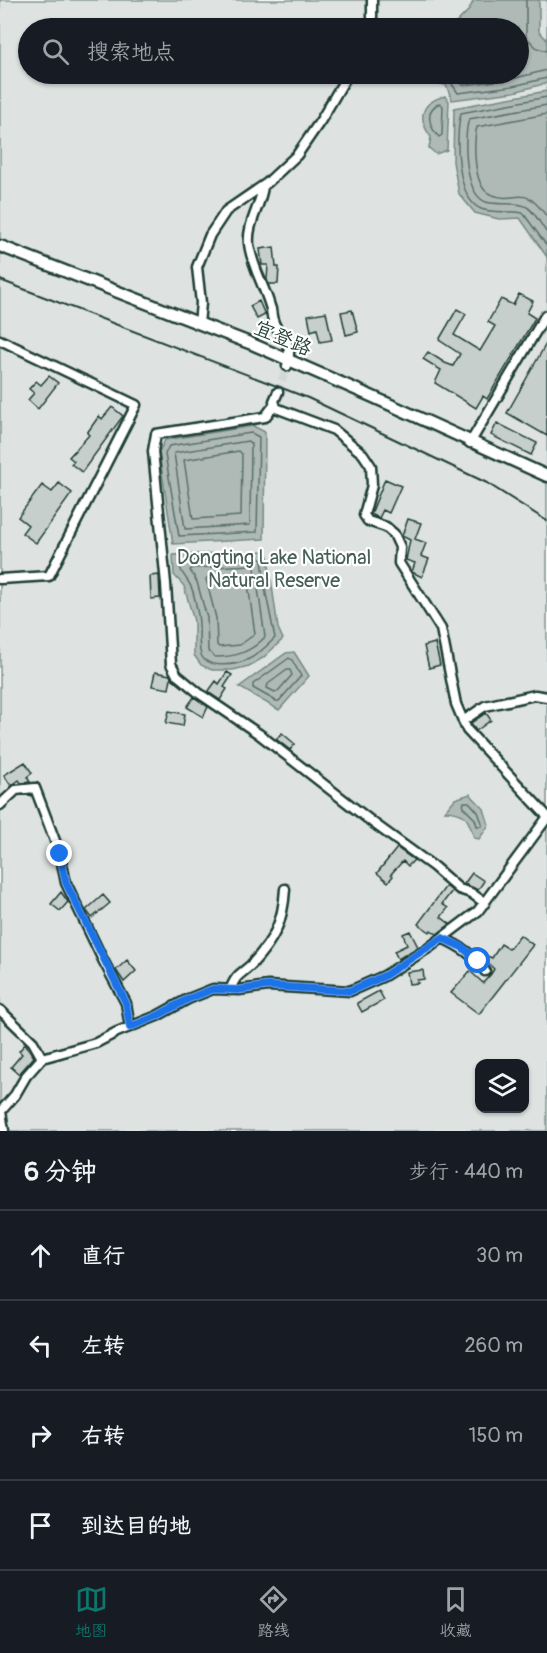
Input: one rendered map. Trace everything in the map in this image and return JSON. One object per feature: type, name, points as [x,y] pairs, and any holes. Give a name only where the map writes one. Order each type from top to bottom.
[{"type":"street","points":[[372,0],[372,18]]},
{"type":"street","points":[[199,324],[201,303],[197,267],[210,235],[226,211],[263,187],[297,155],[342,84]]},
{"type":"street","points":[[263,187],[259,207],[249,225],[249,244],[255,271],[271,307],[273,321],[284,337],[291,355],[288,363]]},
{"type":"street","name":"宜登路","points":[[0,246],[199,324],[371,396],[470,443],[547,476]]},
{"type":"street","points":[[470,443],[544,316]]},
{"type":"street","points":[[0,340],[136,405],[49,576],[0,579]]},
{"type":"street","points":[[4,1131],[1,1111],[42,1058],[96,1043],[213,989],[230,990],[268,986],[350,991],[384,976],[478,911],[547,817],[466,730],[456,704],[441,629],[399,563],[400,548],[394,534],[386,527],[368,521],[364,515],[372,484],[371,465],[363,454],[334,430],[276,408],[274,401],[278,392]]},
{"type":"street","points":[[275,404],[265,417],[156,434],[153,452],[171,664],[177,675],[200,694],[260,734],[376,825],[434,867],[459,889],[471,893],[484,903]]},
{"type":"street","points":[[463,721],[485,706],[535,695],[547,697]]},
{"type":"street","points":[[0,805],[16,790],[35,788],[60,854],[66,883],[126,1003],[130,1027]]},
{"type":"street","points":[[230,990],[236,977],[249,967],[280,925],[284,910],[285,889]]},
{"type":"street","points":[[442,938],[462,947],[478,961],[485,971]]},
{"type":"street","points":[[0,1010],[33,1042],[42,1058]]},
{"type":"green space","name":"Dongting Lake National Natural Reserve","points":[[0,0],[547,0],[547,1131],[0,1131]]},
{"type":"water","points":[[474,0],[539,0],[539,31],[547,40],[547,83],[514,92],[452,100],[446,85],[440,84],[529,84],[529,18],[461,18]]},
{"type":"water","points":[[547,91],[547,257],[520,218],[499,219],[475,213],[459,194],[453,162],[454,108]]},
{"type":"water","points":[[445,96],[449,101],[447,150],[436,154],[429,148],[431,137],[426,130],[423,117],[424,111],[431,102]]},
{"type":"water","points":[[253,426],[265,432],[264,539],[173,544],[159,452],[165,440]]},
{"type":"water","points":[[267,551],[278,628],[283,639],[263,658],[249,666],[233,670],[212,670],[201,665],[194,655],[194,621],[184,586],[174,575],[173,555]]},
{"type":"water","points":[[294,652],[309,676],[279,710],[239,687],[286,653]]},
{"type":"water","points":[[470,794],[484,809],[489,825],[479,839],[474,838],[466,817],[445,811],[455,799]]},
{"type":"building","points":[[274,247],[276,267],[279,267],[278,284],[269,284],[268,265],[262,265],[260,249]]},
{"type":"building","points":[[519,294],[533,301],[527,313],[535,318],[487,399],[483,396],[476,408],[435,383],[441,370],[423,359],[428,352],[453,366],[460,354],[439,340],[457,309],[466,314],[454,335],[480,351],[495,326],[488,322],[501,299],[513,305]]},
{"type":"building","points":[[259,301],[265,315],[257,319],[250,306]]},
{"type":"building","points":[[352,310],[358,332],[346,335],[341,312]]},
{"type":"building","points":[[326,312],[332,340],[320,342],[317,329],[311,331],[308,315]]},
{"type":"building","points":[[547,342],[547,436],[507,413]]},
{"type":"building","points":[[49,376],[58,383],[38,409],[28,400],[34,393],[29,389],[36,381],[41,385]]},
{"type":"building","points":[[112,407],[123,416],[82,472],[71,464],[74,461],[69,457],[89,435],[87,433],[99,416],[102,419]]},
{"type":"building","points":[[497,423],[537,443],[531,455],[491,435]]},
{"type":"building","points":[[385,479],[401,486],[389,513],[383,510],[379,518],[371,514]]},
{"type":"building","points":[[59,483],[72,493],[36,543],[22,533],[28,525],[18,517],[42,485],[52,492]]},
{"type":"building","points":[[408,519],[421,523],[415,539],[426,543],[421,556],[429,559],[422,577],[412,572],[415,563],[406,560],[410,540],[402,536]]},
{"type":"building","points":[[159,575],[160,598],[151,599],[150,576]]},
{"type":"building","points":[[435,643],[440,665],[429,668],[424,646]]},
{"type":"building","points":[[155,672],[170,675],[169,689],[152,686]]},
{"type":"building","points":[[227,672],[232,675],[224,687],[227,689],[220,700],[208,692],[216,681],[219,684]]},
{"type":"building","points":[[194,697],[208,707],[203,717],[187,707]]},
{"type":"building","points":[[169,711],[185,714],[183,726],[166,723]]},
{"type":"building","points":[[486,713],[491,720],[476,731],[471,723]]},
{"type":"building","points":[[282,733],[295,744],[290,750],[276,739]]},
{"type":"building","points":[[25,762],[32,773],[27,777],[30,782],[21,783],[19,780],[11,786],[4,775]]},
{"type":"building","points":[[397,848],[414,860],[408,866],[403,861],[391,874],[393,876],[388,882],[377,873]]},
{"type":"building","points":[[472,873],[484,881],[478,890],[464,884]]},
{"type":"building","points":[[446,886],[452,891],[442,904],[448,908],[441,917],[450,924],[437,934],[418,924]]},
{"type":"building","points":[[61,892],[68,902],[60,911],[51,904]]},
{"type":"building","points":[[103,895],[110,903],[92,918],[86,910]]},
{"type":"building","points":[[410,931],[418,947],[398,959],[394,951],[407,945],[403,934]]},
{"type":"building","points":[[520,935],[533,945],[479,1014],[451,993],[470,971],[483,983],[491,974],[494,969],[477,952],[492,958],[501,944],[509,949]]},
{"type":"building","points":[[127,960],[136,971],[124,982],[116,970]]},
{"type":"building","points":[[423,970],[424,979],[417,980],[418,983],[409,984],[407,972]]},
{"type":"building","points":[[379,991],[384,1000],[362,1012],[357,1003]]},
{"type":"building","points":[[25,1044],[34,1057],[19,1074],[11,1067],[22,1054],[19,1051]]},
{"type":"tunnel","points":[[278,392],[287,366]]},
{"type":"railway","points":[[0,280],[308,398],[487,483],[547,521]]},
{"type":"route","points":[[60,854],[66,883],[126,1003],[130,1027],[213,989],[238,990],[268,986],[350,991],[384,976],[442,938],[462,947],[478,961]]}]
